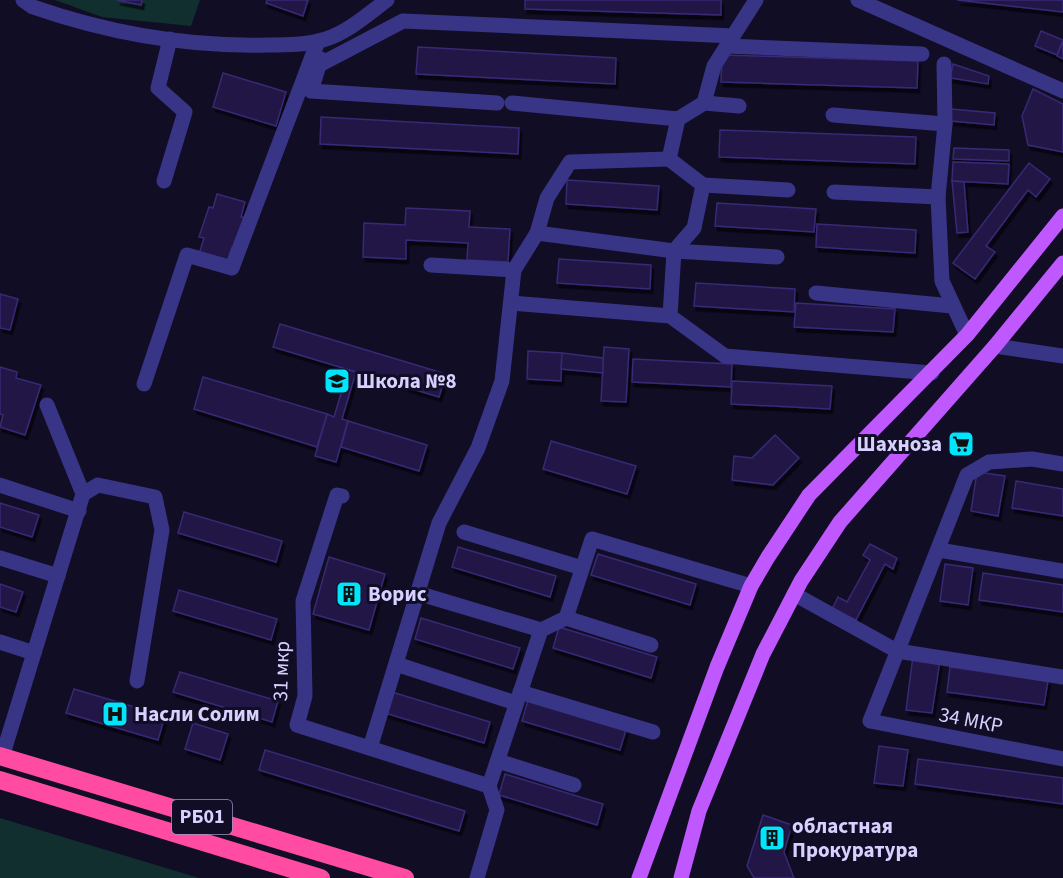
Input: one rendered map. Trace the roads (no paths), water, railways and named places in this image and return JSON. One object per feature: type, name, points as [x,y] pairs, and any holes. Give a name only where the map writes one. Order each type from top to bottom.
[{"type":"highway","name":"РБ01","points":[[1,756],[405,878]]},
{"type":"highway","name":"РБ01","points":[[0,780],[321,878]]},
{"type":"main road","points":[[639,878],[713,677],[751,586],[809,495],[932,373],[967,334],[1063,216]]},
{"type":"main road","points":[[681,878],[699,811],[763,654],[794,594],[840,522],[995,346],[1063,263]]},
{"type":"street","points":[[23,0],[33,7],[108,29],[230,46],[301,45],[322,40],[345,30],[387,0]]},
{"type":"street","points":[[704,103],[714,66],[756,0]]},
{"type":"street","points":[[858,0],[877,3],[1063,91]]},
{"type":"street","points":[[319,65],[404,21],[922,54]]},
{"type":"street","points":[[164,181],[184,112],[158,88],[170,39]]},
{"type":"street","points":[[322,40],[319,65],[311,91],[504,103],[678,119],[704,103],[739,106]]},
{"type":"street","points":[[144,384],[187,255],[232,268],[322,40]]},
{"type":"street","points":[[944,63],[945,124],[938,197],[942,281],[967,334]]},
{"type":"street","points":[[833,115],[945,124]]},
{"type":"street","points":[[669,159],[678,119]]},
{"type":"street","points":[[370,748],[439,523],[478,448],[502,381],[514,270],[537,233],[547,198],[570,162],[669,159],[703,185],[788,190]]},
{"type":"street","points":[[670,316],[674,251],[694,228],[703,185]]},
{"type":"street","points":[[834,192],[938,197]]},
{"type":"street","points":[[537,233],[674,251],[777,257]]},
{"type":"street","points":[[431,265],[514,270]]},
{"type":"street","points":[[816,293],[952,306]]},
{"type":"street","points":[[511,303],[670,316],[725,356],[932,373]]},
{"type":"street","points":[[995,346],[1063,356]]},
{"type":"street","points":[[1,756],[83,494],[47,405]]},
{"type":"street","points":[[897,651],[967,475],[989,462],[1032,459],[1063,464]]},
{"type":"street","points":[[0,485],[79,511]]},
{"type":"street","points":[[83,494],[98,485],[155,497],[162,530],[137,681]]},
{"type":"street","name":"31 мкр","points":[[340,496],[303,601],[304,696],[297,725],[489,786]]},
{"type":"street","points":[[464,532],[582,568]]},
{"type":"street","points":[[566,618],[592,539],[751,586]]},
{"type":"street","points":[[939,550],[1063,571]]},
{"type":"street","points":[[0,558],[58,576]]},
{"type":"street","points":[[417,593],[541,630],[566,618],[651,645]]},
{"type":"street","points":[[794,594],[897,651],[1063,677]]},
{"type":"street","points":[[477,878],[497,810],[489,786],[541,630]]},
{"type":"street","points":[[0,642],[34,653]]},
{"type":"street","name":"34 МКР","points":[[897,651],[870,722],[1063,759]]},
{"type":"street","points":[[396,664],[653,732]]},
{"type":"street","points":[[498,761],[574,784]]},
{"type":"place","name":"Школа №8","points":[[337,381]]},
{"type":"place","name":"Шахноза","points":[[961,444]]},
{"type":"place","name":"Ворис","points":[[349,594]]},
{"type":"place","name":"Насли Солим","points":[[115,714]]},
{"type":"place","name":"областная Прокуратура","points":[[772,838]]}]
